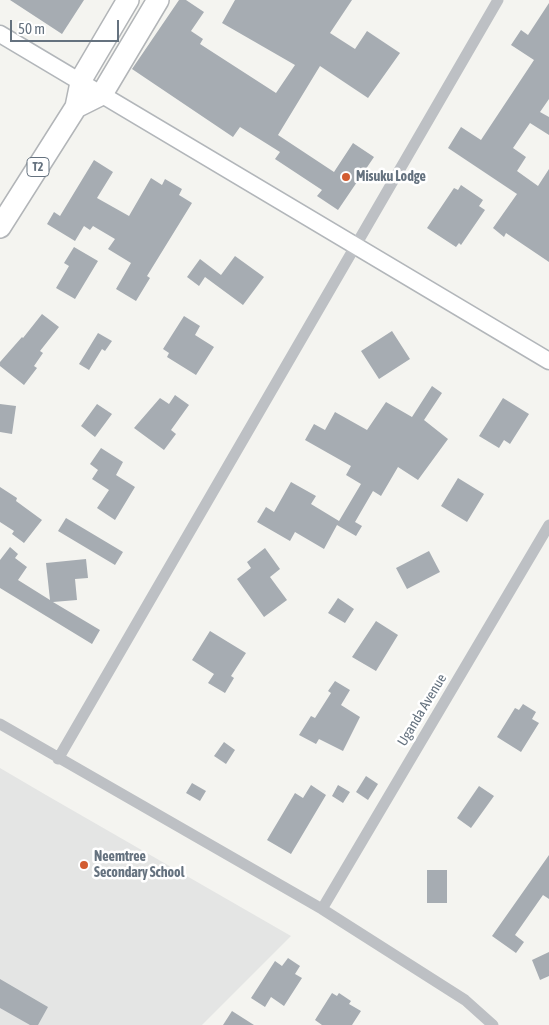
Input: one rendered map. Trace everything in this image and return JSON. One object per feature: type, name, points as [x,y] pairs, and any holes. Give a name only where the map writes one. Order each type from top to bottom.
[{"type":"highway","name":"T2","points":[[0,227],[76,107],[80,82],[128,0]]},
{"type":"highway","points":[[76,107],[102,94],[158,0]]},
{"type":"main road","points":[[0,34],[549,361]]},
{"type":"street","points":[[58,759],[498,0]]},
{"type":"street","name":"Uganda Avenue","points":[[322,910],[549,525]]},
{"type":"street","points":[[0,724],[322,910],[465,1000],[493,1025]]},
{"type":"shaded area","name":"Neemtree Secondary School","points":[[0,768],[291,936],[202,1025],[0,1025]]},
{"type":"building","points":[[10,0],[84,0],[62,34]]},
{"type":"building","points":[[179,0],[186,0],[204,12],[191,31],[203,39],[200,44],[276,93],[295,65],[222,23],[235,0],[352,0],[330,33],[355,49],[367,31],[400,53],[368,98],[320,66],[278,135],[334,172],[353,143],[374,157],[338,210],[317,196],[322,190],[275,159],[280,152],[240,127],[233,137],[132,69]]},
{"type":"building","points":[[549,3],[549,99],[540,112],[549,117],[549,135],[530,123],[513,148],[526,157],[517,171],[538,186],[549,169],[549,262],[506,233],[504,237],[493,228],[517,194],[448,148],[461,127],[481,140],[534,60],[511,45],[521,30],[528,35]]},
{"type":"building","points":[[94,160],[113,172],[97,198],[129,216],[151,178],[162,185],[165,179],[182,189],[179,195],[192,203],[147,276],[150,278],[136,301],[116,289],[131,263],[108,249],[115,239],[93,226],[90,230],[84,226],[75,241],[47,224],[54,212],[60,216]]},
{"type":"building","points":[[461,185],[483,200],[479,206],[485,210],[461,245],[459,243],[456,247],[427,228],[454,188],[458,190]]},
{"type":"building","points":[[74,247],[98,261],[75,299],[56,288],[69,266],[64,263]]},
{"type":"building","points":[[235,256],[264,277],[243,305],[205,277],[199,286],[187,277],[200,259],[221,275]]},
{"type":"building","points":[[42,314],[59,327],[40,351],[43,353],[34,366],[37,368],[24,385],[0,366],[0,362],[23,338]]},
{"type":"building","points":[[184,316],[200,326],[195,335],[214,347],[196,375],[167,357],[169,353],[163,349]]},
{"type":"building","points":[[392,331],[410,359],[379,379],[361,351]]},
{"type":"building","points":[[98,333],[112,341],[105,351],[102,349],[89,370],[79,364]]},
{"type":"building","points":[[432,386],[442,393],[424,420],[448,439],[418,480],[398,467],[381,496],[373,491],[355,522],[362,526],[356,536],[337,525],[324,549],[295,532],[290,541],[257,522],[266,507],[274,512],[291,482],[316,496],[311,504],[339,521],[361,484],[346,475],[351,466],[305,440],[314,424],[325,430],[335,412],[367,430],[386,402],[412,417]]},
{"type":"building","points":[[175,395],[189,405],[171,430],[176,434],[164,450],[134,428],[160,398],[169,404]]},
{"type":"building","points":[[503,398],[529,414],[510,444],[504,440],[499,448],[479,436]]},
{"type":"building","points":[[0,404],[16,406],[12,434],[0,432]]},
{"type":"building","points":[[97,404],[112,414],[95,437],[81,426]]},
{"type":"building","points":[[101,448],[123,462],[116,475],[135,487],[115,520],[97,508],[109,490],[92,479],[98,470],[90,464]]},
{"type":"building","points":[[458,478],[484,494],[467,522],[441,506]]},
{"type":"building","points":[[0,487],[17,498],[16,501],[42,520],[24,543],[12,534],[14,531],[0,522]]},
{"type":"building","points":[[66,518],[123,552],[115,565],[58,531]]},
{"type":"building","points":[[10,547],[18,554],[15,558],[27,567],[18,580],[50,600],[46,563],[86,559],[88,578],[75,579],[77,600],[53,602],[100,630],[92,644],[0,588],[0,560]]},
{"type":"building","points":[[265,548],[280,569],[270,577],[287,600],[264,617],[237,579],[251,568],[247,562]]},
{"type":"building","points":[[429,551],[440,572],[407,589],[396,568]]},
{"type":"building","points":[[338,598],[354,609],[345,623],[328,613]]},
{"type":"building","points":[[376,621],[398,635],[376,671],[352,657]]},
{"type":"building","points":[[210,631],[246,653],[231,676],[234,678],[225,693],[208,683],[214,674],[192,660]]},
{"type":"building","points":[[335,681],[350,690],[341,705],[360,717],[343,751],[319,739],[316,744],[299,735],[311,716],[315,718],[331,693],[328,691]]},
{"type":"building","points":[[523,704],[536,712],[532,719],[539,723],[521,752],[497,737],[515,708],[519,710]]},
{"type":"building","points":[[224,742],[235,750],[226,764],[214,756]]},
{"type":"building","points":[[366,776],[378,784],[368,800],[356,792]]},
{"type":"building","points":[[192,783],[206,791],[200,801],[186,793]]},
{"type":"building","points":[[311,785],[326,795],[291,854],[267,840],[295,793],[303,798]]},
{"type":"building","points":[[338,785],[350,792],[343,803],[332,796]]},
{"type":"building","points":[[479,786],[494,796],[471,828],[457,818]]},
{"type":"building","points":[[549,855],[549,899],[543,895],[515,935],[524,942],[516,953],[492,936]]},
{"type":"building","points":[[427,870],[447,870],[447,903],[427,903]]},
{"type":"building","points":[[549,952],[549,976],[540,980],[532,960]]},
{"type":"building","points":[[288,958],[300,966],[295,974],[302,978],[284,1006],[271,997],[265,1007],[251,998],[275,961],[282,966]]},
{"type":"building","points":[[0,979],[48,1007],[38,1025],[30,1025],[0,1008]]},
{"type":"building","points":[[332,993],[337,996],[339,993],[351,1001],[349,1004],[361,1011],[352,1025],[322,1025],[315,1020]]},
{"type":"building","points":[[232,1011],[254,1025],[223,1025]]},
{"type":"place","name":"Misuku Lodge","points":[[346,177]]},
{"type":"place","name":"Neemtree Secondary School","points":[[84,865]]}]
